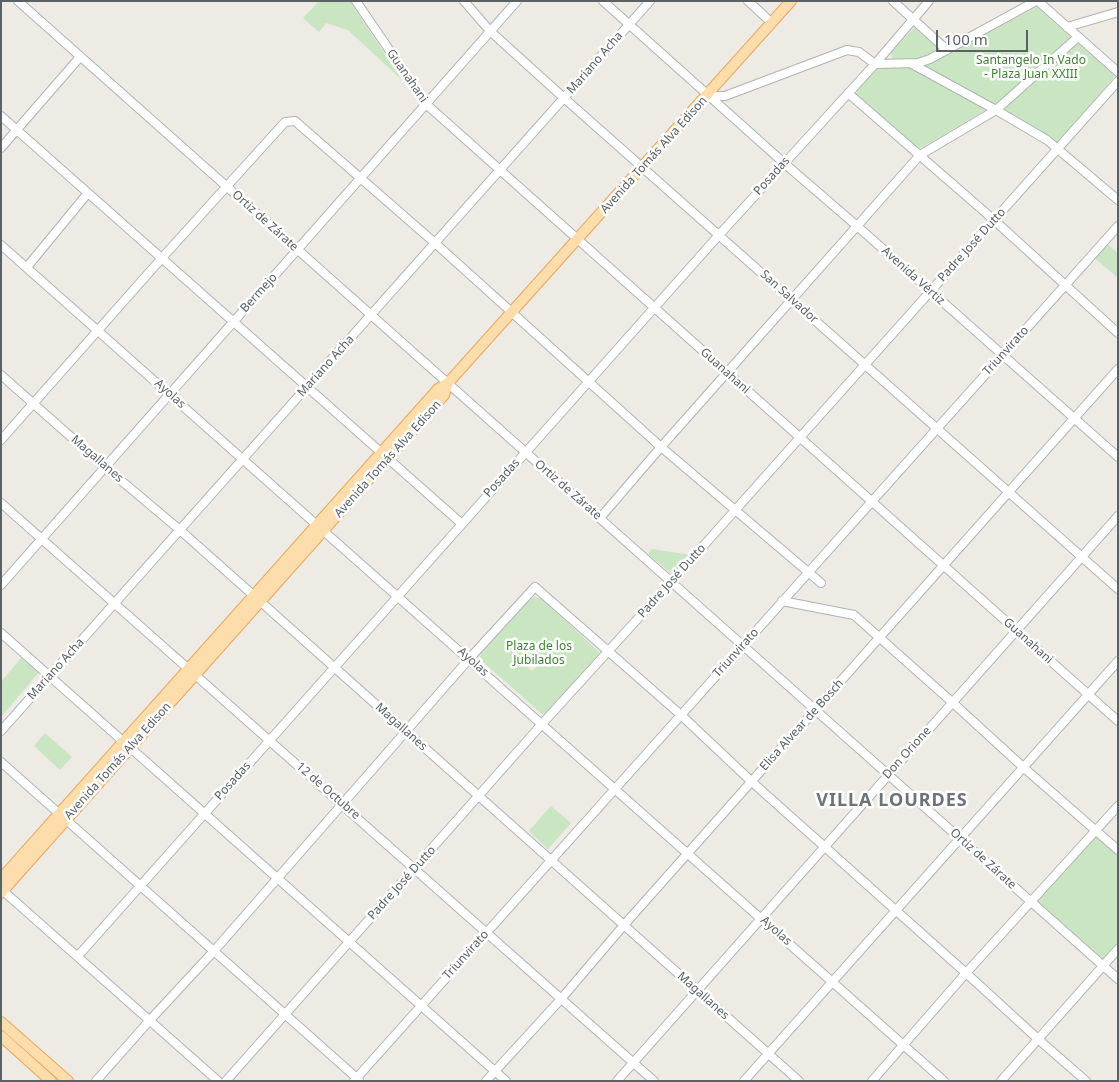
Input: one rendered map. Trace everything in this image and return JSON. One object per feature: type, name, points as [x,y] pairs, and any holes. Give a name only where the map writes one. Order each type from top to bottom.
[{"type":"main road","name":"Avenida Tomás Alva Edison","points":[[2,891],[63,817],[385,455],[438,389],[448,384],[708,96],[791,1]]},
{"type":"main road","name":"Avenida Tomás Alva Edison","points":[[385,455],[444,395],[448,384]]},
{"type":"main road","name":"Avenida Tomás Alva Edison","points":[[1,879],[63,817]]},
{"type":"main road","points":[[1,1022],[68,1081]]},
{"type":"main road","points":[[2,1039],[51,1081]]},
{"type":"street","name":"Ortiz de Zárate","points":[[18,1],[1118,979]]},
{"type":"street","name":"San Salvador","points":[[464,1],[490,31],[564,98],[1118,589]]},
{"type":"street","name":"Bermejo","points":[[1,584],[517,1]]},
{"type":"street","name":"Avenida Vértiz","points":[[603,1],[708,96],[1118,457]]},
{"type":"street","name":"Mariano Acha","points":[[1,730],[650,1]]},
{"type":"street","points":[[748,1],[772,23]]},
{"type":"street","points":[[893,1],[947,50]]},
{"type":"street","name":"Posadas","points":[[78,956],[718,235],[875,64],[929,1]]},
{"type":"street","points":[[708,96],[725,96],[847,50],[859,52],[875,64],[912,64],[930,59],[1037,1],[1118,72]]},
{"type":"street","name":"Guanahani","points":[[358,2],[426,104],[1118,721]]},
{"type":"street","points":[[1067,27],[1118,12]]},
{"type":"street","points":[[600,518],[920,156],[996,110],[1078,37]]},
{"type":"street","points":[[1,148],[80,57]]},
{"type":"street","points":[[912,64],[996,110],[1058,148],[1118,200]]},
{"type":"street","name":"Padre José Dutto","points":[[226,1081],[607,651],[866,365],[1118,81]]},
{"type":"street","points":[[848,93],[994,220],[1118,333]]},
{"type":"street","points":[[1,116],[462,524]]},
{"type":"street","points":[[1,440],[226,186],[285,122],[291,120],[298,122],[661,447],[820,583]]},
{"type":"street","points":[[27,267],[88,193]]},
{"type":"street","name":"Triunvirato","points":[[357,1080],[486,932],[1118,226]]},
{"type":"street","name":"Ayolas","points":[[1,245],[944,1081]]},
{"type":"street","name":"Elisa Alvear de Bosch","points":[[486,1081],[561,999],[624,925],[1118,369]]},
{"type":"street","name":"Magallanes","points":[[1,375],[180,530],[799,1081]]},
{"type":"street","name":"12 de Octubre","points":[[1,503],[654,1081]]},
{"type":"street","name":"Don Orione","points":[[617,1081],[1118,516]]},
{"type":"street","points":[[96,1081],[214,951],[535,587],[681,715],[752,782],[1086,1081]]},
{"type":"street","points":[[782,601],[854,615],[1118,850]]},
{"type":"street","points":[[1,633],[506,1081]]},
{"type":"street","points":[[744,1081],[1118,660]]},
{"type":"street","points":[[1,762],[357,1080]]},
{"type":"street","points":[[872,1081],[966,973],[1118,806]]},
{"type":"street","points":[[2,891],[218,1081]]},
{"type":"street","points":[[1001,1081],[1118,949]]},
{"type":"street","points":[[2,1039],[11,1030]]},
{"type":"green space","points":[[319,1],[350,1],[402,80],[348,30],[326,23],[319,32],[303,18]]},
{"type":"green space","name":"Santangelo In Vado - Plaza Juan XXIII","points":[[1037,7],[1115,76],[1059,142],[1055,142],[994,105],[923,147],[917,148],[856,95],[857,90],[878,67],[911,67],[933,62]]},
{"type":"green space","points":[[915,27],[939,47],[939,50],[929,56],[917,59],[892,59],[891,52]]},
{"type":"green space","points":[[1104,241],[1118,253],[1118,278],[1091,255]]},
{"type":"green space","points":[[652,549],[691,555],[672,574],[648,554]]},
{"type":"green space","name":"Plaza de los Jubilados","points":[[534,597],[541,598],[599,652],[547,713],[542,714],[480,659],[481,653]]},
{"type":"green space","points":[[21,658],[39,672],[1,717],[1,682]]},
{"type":"green space","points":[[45,733],[72,757],[60,770],[34,746]]},
{"type":"green space","points":[[551,806],[571,823],[548,849],[529,831]]},
{"type":"green space","points":[[1096,830],[1118,850],[1118,949],[1103,966],[1032,902]]},
{"type":"sand","points":[[535,654],[542,661],[532,671],[525,665]]},
{"type":"district","name":"VILLA LOURDES","points":[[892,801]]}]
